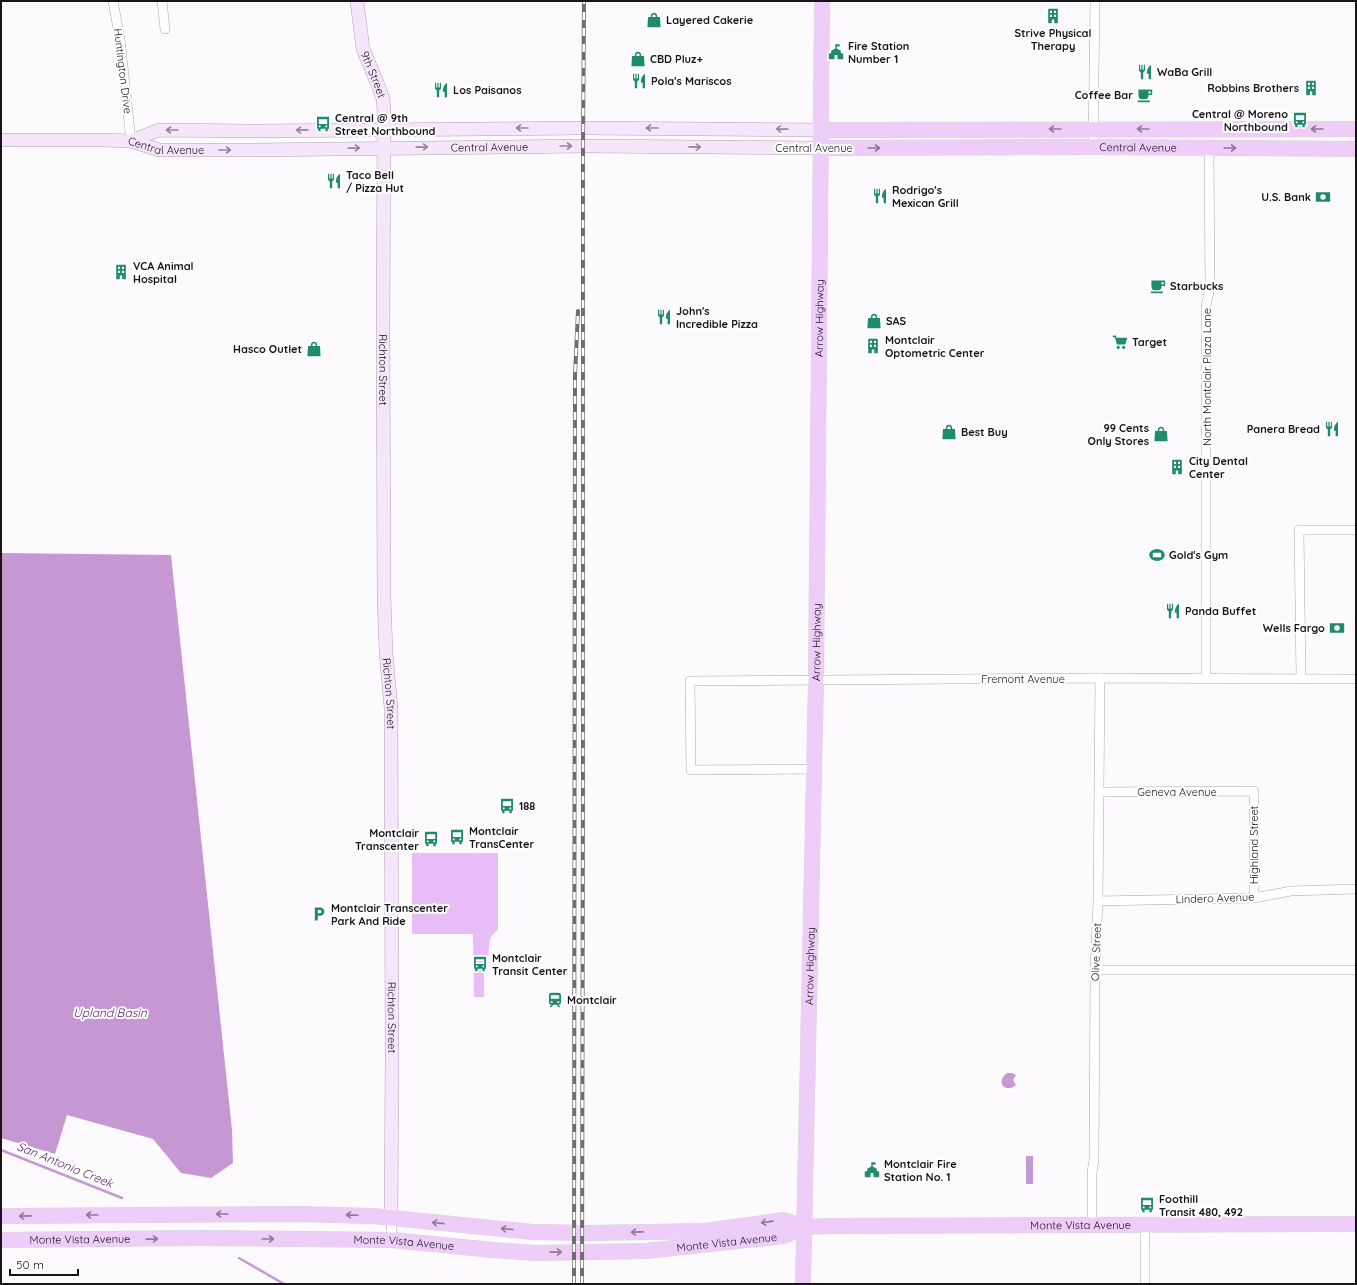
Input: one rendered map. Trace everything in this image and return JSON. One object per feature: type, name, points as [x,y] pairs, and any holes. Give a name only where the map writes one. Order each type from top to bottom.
[{"type":"main road","name":"9th Street","points":[[358,1],[363,49],[378,85],[382,99],[382,148]]},
{"type":"main road","name":"Arrow Highway","points":[[803,1284],[816,680],[822,1]]},
{"type":"main road","name":"Central Avenue","points":[[131,141],[159,130],[252,131],[583,128],[821,130],[1356,129]]},
{"type":"main road","points":[[1,140],[131,141]]},
{"type":"main road","name":"Central Avenue","points":[[131,141],[159,150],[583,146],[1356,149]]},
{"type":"main road","name":"Richton Street","points":[[382,148],[384,597],[386,653],[391,708],[391,1217]]},
{"type":"main road","name":"Monte Vista Avenue","points":[[1,1216],[298,1214],[391,1217],[533,1232],[704,1231],[784,1220],[804,1227],[1356,1224]]},
{"type":"main road","name":"Monte Vista Avenue","points":[[1,1240],[196,1238],[392,1240],[493,1250],[534,1252],[646,1251],[784,1236],[804,1227]]},
{"type":"street","name":"Huntington Drive","points":[[114,1],[120,40],[131,141]]},
{"type":"street","points":[[162,1],[165,29]]},
{"type":"street","points":[[1093,147],[1095,1]]},
{"type":"street","name":"North Montclair Plaza Lane","points":[[1206,678],[1206,306],[1210,288],[1209,148]]},
{"type":"street","points":[[1301,678],[1299,530],[1356,530]]},
{"type":"street","name":"Fremont Avenue","points":[[814,769],[691,770],[690,680],[1100,678],[1356,679]]},
{"type":"street","name":"Olive Street","points":[[1092,1225],[1092,1172],[1094,1160],[1095,970],[1098,901],[1100,678]]},
{"type":"street","name":"Geneva Avenue","points":[[1099,792],[1254,791]]},
{"type":"street","name":"Highland Street","points":[[1254,791],[1254,898]]},
{"type":"street","name":"Lindero Avenue","points":[[1098,901],[1254,898],[1291,890],[1356,889]]},
{"type":"street","points":[[1095,970],[1356,970]]},
{"type":"street","name":"Richton Street","points":[[391,1217],[392,1240]]},
{"type":"street","points":[[1145,1284],[1146,1225]]},
{"type":"shaded area","points":[[412,853],[498,853],[498,929],[490,938],[488,958],[484,961],[484,997],[474,997],[473,934],[412,934]]},
{"type":"water","name":"Upland Basin","points":[[1,553],[171,555],[232,1130],[233,1163],[211,1178],[181,1173],[153,1139],[67,1115],[55,1154],[1,1138]]},
{"type":"water","points":[[1007,1073],[1016,1075],[1013,1080],[1016,1085],[1005,1088],[1002,1080],[1003,1076]]},
{"type":"water","points":[[1026,1156],[1033,1156],[1033,1184],[1026,1184]]},
{"type":"waterway","name":"San Antonio Creek","points":[[1,1150],[122,1198]]},
{"type":"waterway","name":"San Antonio Creek","points":[[239,1258],[284,1284]]},
{"type":"railway","points":[[582,1284],[584,1]]},
{"type":"railway","points":[[574,1284],[575,376],[578,311]]},
{"type":"place","name":"Strive Physical Therapy","points":[[1053,16]]},
{"type":"place","name":"Layered Cakerie","points":[[654,20]]},
{"type":"place","name":"Fire Station Number 1","points":[[836,52]]},
{"type":"place","name":"CBD Pluz+","points":[[638,59]]},
{"type":"place","name":"WaBa Grill","points":[[1145,72]]},
{"type":"place","name":"Pola's Mariscos","points":[[639,81]]},
{"type":"place","name":"Robbins Brothers","points":[[1311,88]]},
{"type":"place","name":"Los Paisanos","points":[[441,90]]},
{"type":"place","name":"Coffee Bar","points":[[1145,95]]},
{"type":"place","name":"Central @ Moreno Northbound","points":[[1300,120]]},
{"type":"place","name":"Central @ 9th Street Northbound","points":[[323,124]]},
{"type":"place","name":"Taco Bell / Pizza Hut","points":[[334,181]]},
{"type":"place","name":"Rodrigo's Mexican Grill","points":[[880,196]]},
{"type":"place","name":"U.S. Bank","points":[[1323,197]]},
{"type":"place","name":"VCA Animal Hospital","points":[[121,272]]},
{"type":"place","name":"Starbucks","points":[[1158,286]]},
{"type":"place","name":"John's Incredible Pizza","points":[[664,317]]},
{"type":"place","name":"SAS","points":[[874,321]]},
{"type":"place","name":"Target","points":[[1120,342]]},
{"type":"place","name":"Montclair Optometric Center","points":[[873,346]]},
{"type":"place","name":"Hasco Outlet","points":[[314,349]]},
{"type":"place","name":"Panera Bread","points":[[1332,429]]},
{"type":"place","name":"Best Buy","points":[[949,432]]},
{"type":"place","name":"99 Cents Only Stores","points":[[1161,434]]},
{"type":"place","name":"City Dental Center","points":[[1177,467]]},
{"type":"place","name":"Gold's Gym","points":[[1157,555]]},
{"type":"place","name":"Panda Buffet","points":[[1173,611]]},
{"type":"place","name":"Wells Fargo","points":[[1337,628]]},
{"type":"place","name":"188","points":[[507,806]]},
{"type":"place","name":"Montclair TransCenter","points":[[457,837]]},
{"type":"place","name":"Montclair Transcenter","points":[[431,839]]},
{"type":"place","name":"Montclair Transcenter Park And Ride","points":[[319,914]]},
{"type":"place","name":"Montclair Transit Center","points":[[480,964]]},
{"type":"place","name":"Montclair","points":[[555,1000]]},
{"type":"place","name":"Montclair Fire Station No. 1","points":[[872,1170]]},
{"type":"place","name":"Foothill Transit 480, 492","points":[[1147,1205]]}]
